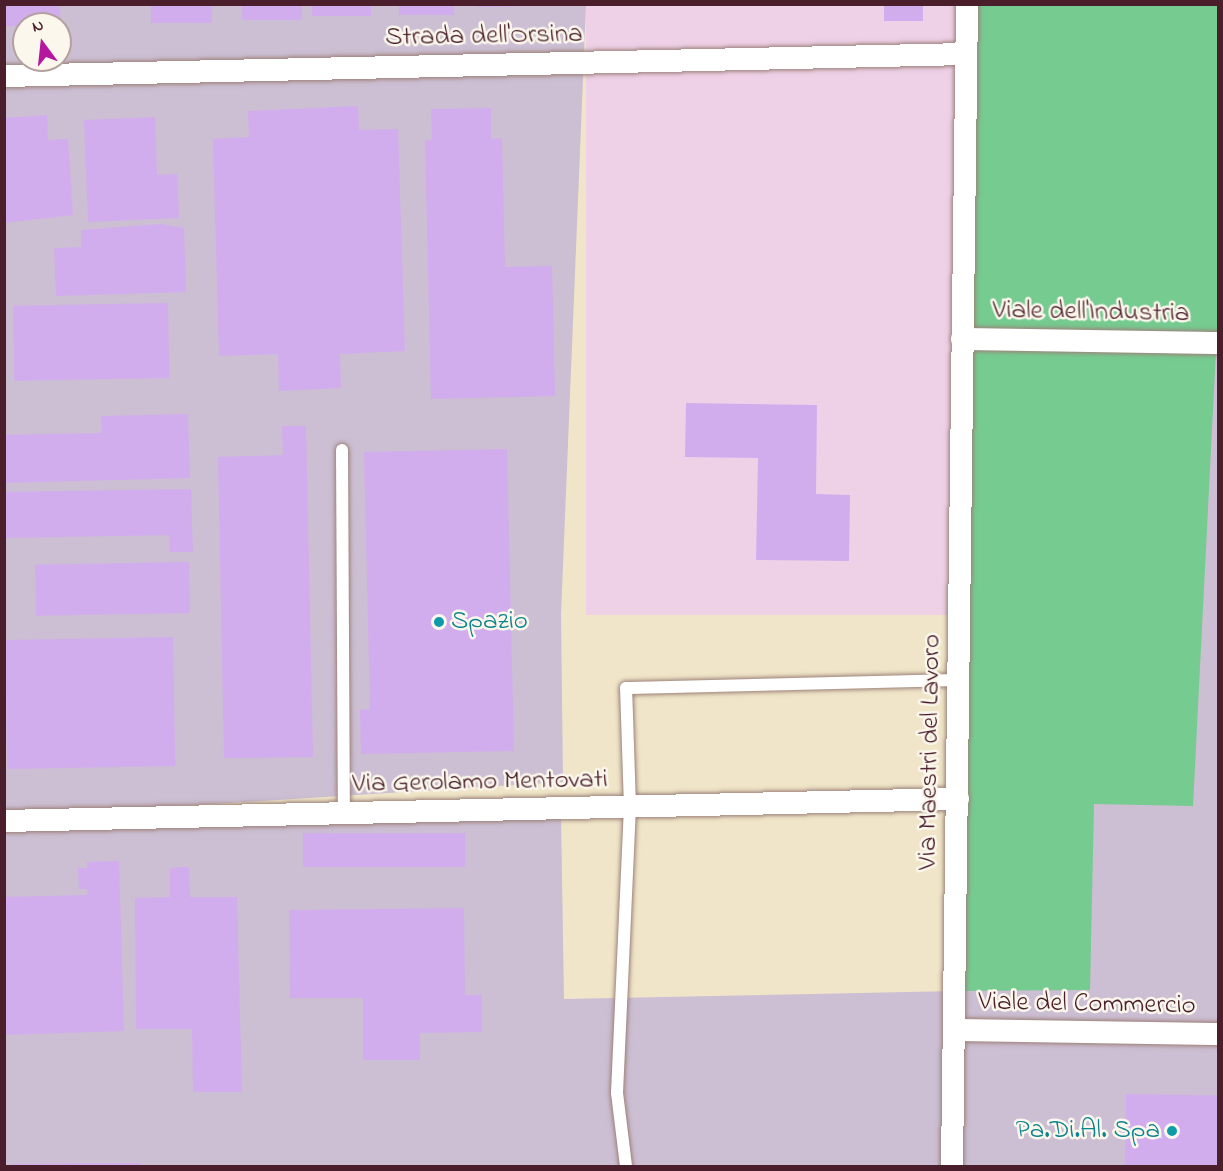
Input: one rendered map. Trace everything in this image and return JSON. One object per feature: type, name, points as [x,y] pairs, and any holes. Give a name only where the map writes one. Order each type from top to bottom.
[{"type":"street","name":"Via Maestri del Lavoro","points":[[952,1167],[957,799],[961,680],[962,339],[967,4]]},
{"type":"street","name":"Strada dell'Orsina","points":[[4,76],[965,54]]},
{"type":"street","name":"Viale dell'Industria","points":[[962,339],[1218,343]]},
{"type":"street","name":"Via Gerolamo Mentovati","points":[[4,821],[957,799]]},
{"type":"street","name":"Viale del Commercio","points":[[954,1030],[1218,1034]]},
{"type":"lane","points":[[342,450],[344,813]]},
{"type":"lane","points":[[626,1167],[617,1093],[630,807],[626,688],[961,680]]},
{"type":"shaded area","points":[[5,5],[586,5],[561,614],[563,782],[5,817]]},
{"type":"shaded area","points":[[586,5],[969,5],[969,615],[586,615]]},
{"type":"shaded area","points":[[1218,5],[1218,1166],[5,1166],[4,823],[561,816],[564,999],[957,991]]},
{"type":"green space","points":[[969,5],[1218,5],[1218,311],[1193,806],[1094,804],[1090,990],[957,991]]},
{"type":"building","points":[[4,4],[60,4],[60,12],[12,12],[12,26],[4,26]]},
{"type":"building","points":[[151,4],[212,4],[212,23],[151,23]]},
{"type":"building","points":[[242,4],[302,4],[302,20],[242,20]]},
{"type":"building","points":[[312,4],[371,4],[371,16],[312,16]]},
{"type":"building","points":[[399,4],[454,4],[454,15],[399,15]]},
{"type":"building","points":[[477,4],[531,4],[531,6],[477,7]]},
{"type":"building","points":[[884,4],[923,4],[923,21],[884,21]]},
{"type":"building","points":[[358,106],[359,130],[398,129],[405,351],[340,354],[341,388],[279,391],[278,354],[219,356],[213,139],[249,137],[248,111]]},
{"type":"building","points":[[491,108],[491,139],[502,138],[505,267],[552,266],[555,396],[431,399],[425,140],[432,140],[431,109]]},
{"type":"building","points":[[47,115],[48,140],[68,139],[73,215],[4,223],[4,118]]},
{"type":"building","points":[[155,117],[157,175],[177,174],[179,218],[88,222],[84,120]]},
{"type":"building","points":[[161,224],[184,228],[186,292],[56,296],[54,248],[81,247],[81,230]]},
{"type":"building","points":[[168,303],[169,378],[14,381],[13,306]]},
{"type":"building","points":[[686,403],[817,405],[816,494],[850,495],[849,561],[756,560],[758,458],[685,457]]},
{"type":"building","points":[[188,414],[190,478],[4,483],[4,435],[102,433],[101,416]]},
{"type":"building","points":[[282,426],[306,426],[313,757],[224,758],[218,457],[283,455]]},
{"type":"building","points":[[507,449],[514,751],[361,754],[360,710],[370,709],[364,452]]},
{"type":"building","points":[[191,489],[193,552],[170,552],[169,535],[4,538],[4,492]]},
{"type":"building","points":[[189,562],[190,613],[36,616],[35,565]]},
{"type":"building","points":[[173,637],[175,766],[7,769],[5,640]]},
{"type":"building","points":[[303,833],[465,833],[465,867],[303,867]]},
{"type":"building","points":[[119,861],[124,1031],[4,1035],[4,897],[88,895],[87,889],[79,889],[78,868],[87,868],[87,862]]},
{"type":"building","points":[[189,867],[190,897],[237,897],[242,1092],[193,1092],[192,1029],[136,1029],[135,898],[170,897],[170,868]]},
{"type":"building","points":[[464,908],[465,995],[482,995],[482,1032],[420,1033],[420,1060],[363,1060],[363,998],[290,998],[289,910]]},
{"type":"building","name":"Pa.Di.Al. Spa","points":[[1126,1094],[1218,1096],[1217,1166],[1125,1166]]},
{"type":"building","points":[[140,1163],[141,1166],[14,1166],[13,1164]]},
{"type":"place","name":"Spazio","points":[[439,622]]},
{"type":"place","name":"Pa.Di.Al. Spa","points":[[1172,1131]]}]
